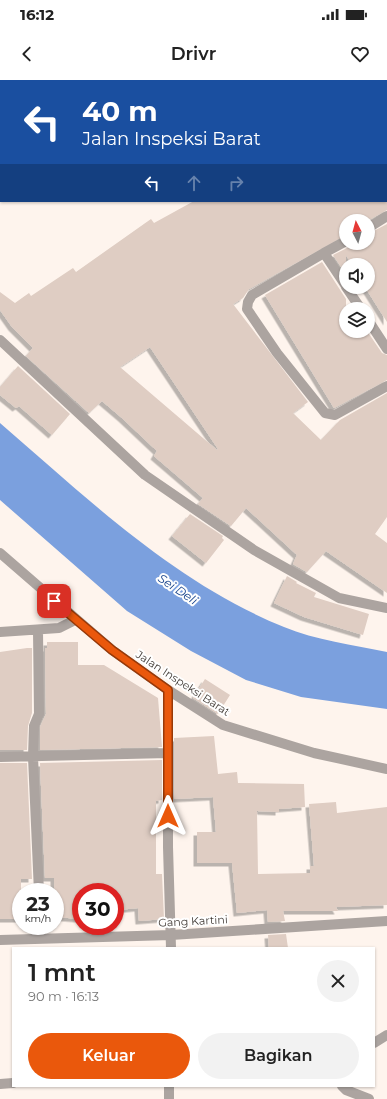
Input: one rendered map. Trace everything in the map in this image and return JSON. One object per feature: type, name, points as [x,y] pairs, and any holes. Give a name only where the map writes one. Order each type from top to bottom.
[{"type":"street","points":[[375,224],[387,216]]},
{"type":"street","points":[[339,245],[252,295],[248,302],[247,309],[277,353],[324,413],[335,415],[387,386]]},
{"type":"street","points":[[324,253],[339,276]]},
{"type":"street","points":[[375,331],[387,349]]},
{"type":"street","points":[[0,340],[151,479],[254,550],[339,598],[387,608]]},
{"type":"street","name":"Jalan Inspeksi Barat","points":[[0,553],[75,620],[112,650],[168,690],[223,725],[314,753],[387,769]]},
{"type":"street","points":[[0,632],[59,628],[75,620]]},
{"type":"street","points":[[38,630],[39,714],[34,726],[33,756],[39,883]]},
{"type":"street","points":[[168,690],[168,847],[170,947]]},
{"type":"street","points":[[5,757],[168,753]]},
{"type":"street","name":"Gang Kartini","points":[[0,940],[171,935],[387,921]]},
{"type":"street","points":[[41,935],[41,939]]},
{"type":"street","points":[[375,1042],[387,1035]]},
{"type":"street","points":[[0,1084],[12,1083]]},
{"type":"street","points":[[169,1087],[169,1099]]},
{"type":"street","points":[[343,1087],[346,1090],[369,1099]]},
{"type":"water","name":"Sei Deli","points":[[0,423],[66,481],[134,537],[169,563],[206,587],[244,609],[296,632],[322,639],[387,652],[387,709],[301,697],[246,680],[191,651],[127,611],[0,500]]},
{"type":"building","points":[[192,202],[387,202],[387,210],[375,217],[375,214],[339,214],[339,239],[249,289],[243,298],[233,304],[308,402],[293,413],[321,440],[340,420],[387,393],[387,517],[375,534],[387,543],[387,593],[326,551],[307,572],[293,564],[297,555],[246,508],[231,526],[198,504],[203,498],[154,456],[157,451],[102,401],[89,413],[26,356],[33,348],[12,327],[0,310],[0,292],[15,303],[29,293],[31,296],[73,268],[76,272],[151,219],[154,223]],"holes":[[[150,347],[218,449],[217,450],[120,367]]]},
{"type":"building","points":[[387,224],[387,322],[369,294],[375,294],[375,258],[348,258],[346,255],[346,258],[339,258],[339,264],[333,255],[343,250],[375,250],[375,230]]},
{"type":"building","points":[[322,262],[339,288],[339,294],[343,294],[346,299],[346,302],[339,302],[339,338],[372,338],[382,353],[387,355],[387,380],[334,408],[265,295]]},
{"type":"building","points":[[18,366],[70,414],[52,435],[19,406],[16,408],[0,395],[0,387]]},
{"type":"building","points":[[190,514],[223,536],[222,538],[224,540],[206,563],[172,536]]},
{"type":"building","points":[[287,576],[297,582],[296,583],[316,593],[314,597],[369,614],[363,635],[304,617],[274,603]]},
{"type":"building","points":[[47,642],[78,642],[78,665],[104,665],[158,698],[162,747],[40,750],[40,727],[46,714],[45,648],[47,648]]},
{"type":"building","points":[[32,648],[32,713],[28,726],[27,750],[0,750],[0,652]]},
{"type":"building","points":[[205,679],[230,695],[218,714],[193,698]]},
{"type":"building","points":[[214,736],[218,774],[237,772],[238,783],[304,784],[305,807],[279,809],[279,812],[257,811],[258,874],[310,873],[310,866],[314,866],[309,804],[336,802],[337,813],[387,807],[387,905],[336,907],[338,911],[283,911],[285,921],[268,922],[267,910],[237,913],[232,863],[197,863],[197,832],[216,832],[213,797],[174,799],[174,738]]},
{"type":"building","points":[[162,760],[162,800],[156,801],[156,874],[162,874],[164,919],[139,921],[138,908],[124,909],[124,883],[72,883],[72,918],[64,918],[64,883],[54,883],[54,878],[45,878],[40,763]]},
{"type":"building","points":[[0,763],[27,763],[32,879],[21,879],[21,883],[12,883],[12,919],[0,919]]},
{"type":"building","points":[[286,934],[288,947],[269,947],[268,935]]},
{"type":"route","points":[[54,601],[112,650],[168,690],[168,816]]}]
